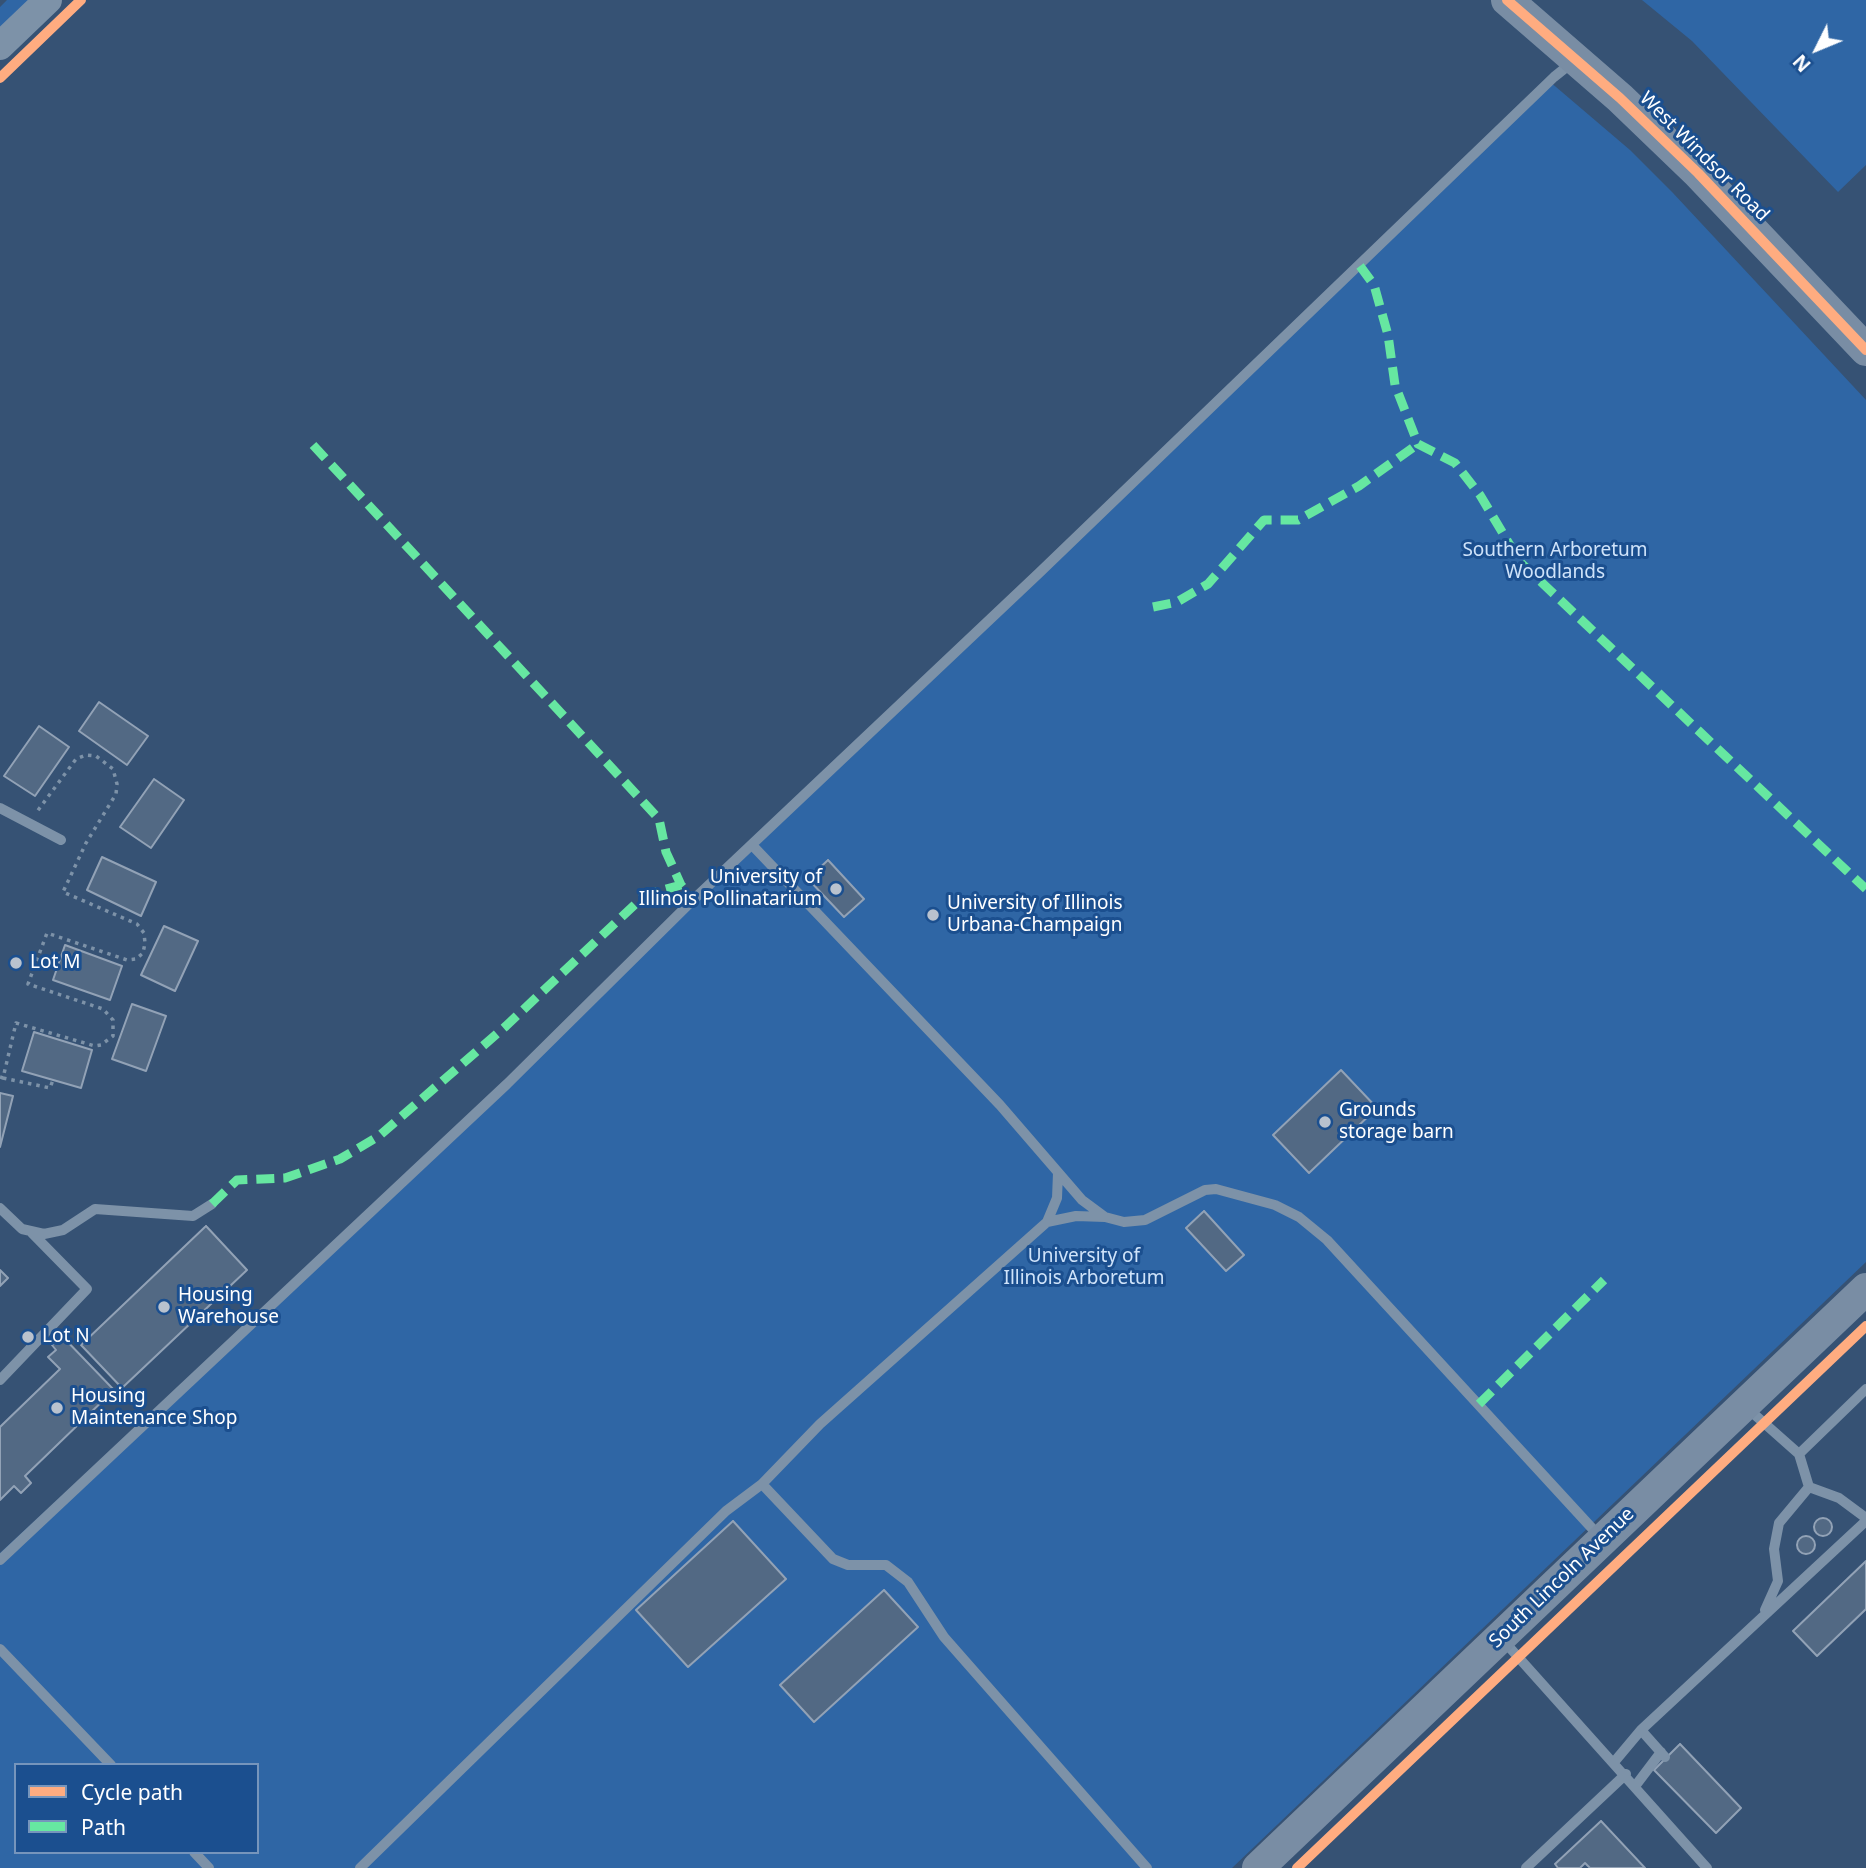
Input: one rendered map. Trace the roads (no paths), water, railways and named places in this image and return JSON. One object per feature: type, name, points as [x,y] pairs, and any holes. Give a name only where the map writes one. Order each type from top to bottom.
[{"type":"main road","name":"West Windsor Road","points":[[1507,0],[1576,59],[1698,173],[1866,350]]},
{"type":"main road","name":"South Lincoln Avenue","points":[[1258,1868],[1866,1289]]},
{"type":"street","points":[[0,46],[48,0]]},
{"type":"lane","points":[[0,1560],[507,1084],[752,845],[1040,573],[1554,77],[1576,59]]},
{"type":"lane","points":[[0,808],[61,840]]},
{"type":"lane","points":[[752,845],[1000,1105],[1082,1199],[1105,1217]]},
{"type":"lane","points":[[360,1868],[726,1511],[762,1484],[820,1424],[1046,1222],[1057,1198],[1058,1173]]},
{"type":"lane","points":[[1046,1222],[1076,1216],[1105,1217],[1124,1222],[1145,1220],[1205,1190],[1216,1189],[1264,1201],[1300,1217],[1327,1240],[1602,1540]]},
{"type":"lane","points":[[32,1233],[62,1230],[95,1209],[193,1216],[212,1203]]},
{"type":"lane","points":[[0,1208],[22,1229],[32,1233],[87,1289],[0,1380]]},
{"type":"lane","points":[[1799,1454],[1866,1389]]},
{"type":"lane","points":[[1744,1405],[1799,1454],[1809,1487]]},
{"type":"lane","points":[[762,1484],[833,1559],[848,1565],[886,1566],[897,1571],[908,1582],[944,1637],[1147,1868]]},
{"type":"lane","points":[[1615,1762],[1641,1730],[1866,1520],[1839,1498],[1809,1487]]},
{"type":"lane","points":[[1757,1623],[1779,1581],[1774,1549],[1779,1523],[1809,1487]]},
{"type":"lane","points":[[1500,1637],[1626,1774],[1707,1868]]},
{"type":"lane","points":[[0,1649],[109,1763]]},
{"type":"lane","points":[[1636,1786],[1663,1755],[1641,1730]]},
{"type":"lane","points":[[1526,1868],[1626,1774]]},
{"type":"lane","points":[[196,1854],[209,1868]]},
{"type":"place","name":"University of Illinois Pollinatarium","points":[[836,889]]},
{"type":"place","name":"University of Illinois Urbana-Champaign","points":[[933,915]]},
{"type":"place","name":"Lot M","points":[[16,963]]},
{"type":"place","name":"Grounds storage barn","points":[[1325,1122]]},
{"type":"place","name":"Housing Warehouse","points":[[164,1307]]},
{"type":"place","name":"Lot N","points":[[28,1337]]},
{"type":"place","name":"Housing Maintenance Shop","points":[[57,1408]]},
{"type":"park label","name":"Southern Arboretum Woodlands","points":[[1555,562]]},
{"type":"park label","name":"University of Illinois Arboretum","points":[[1084,1268]]}]
